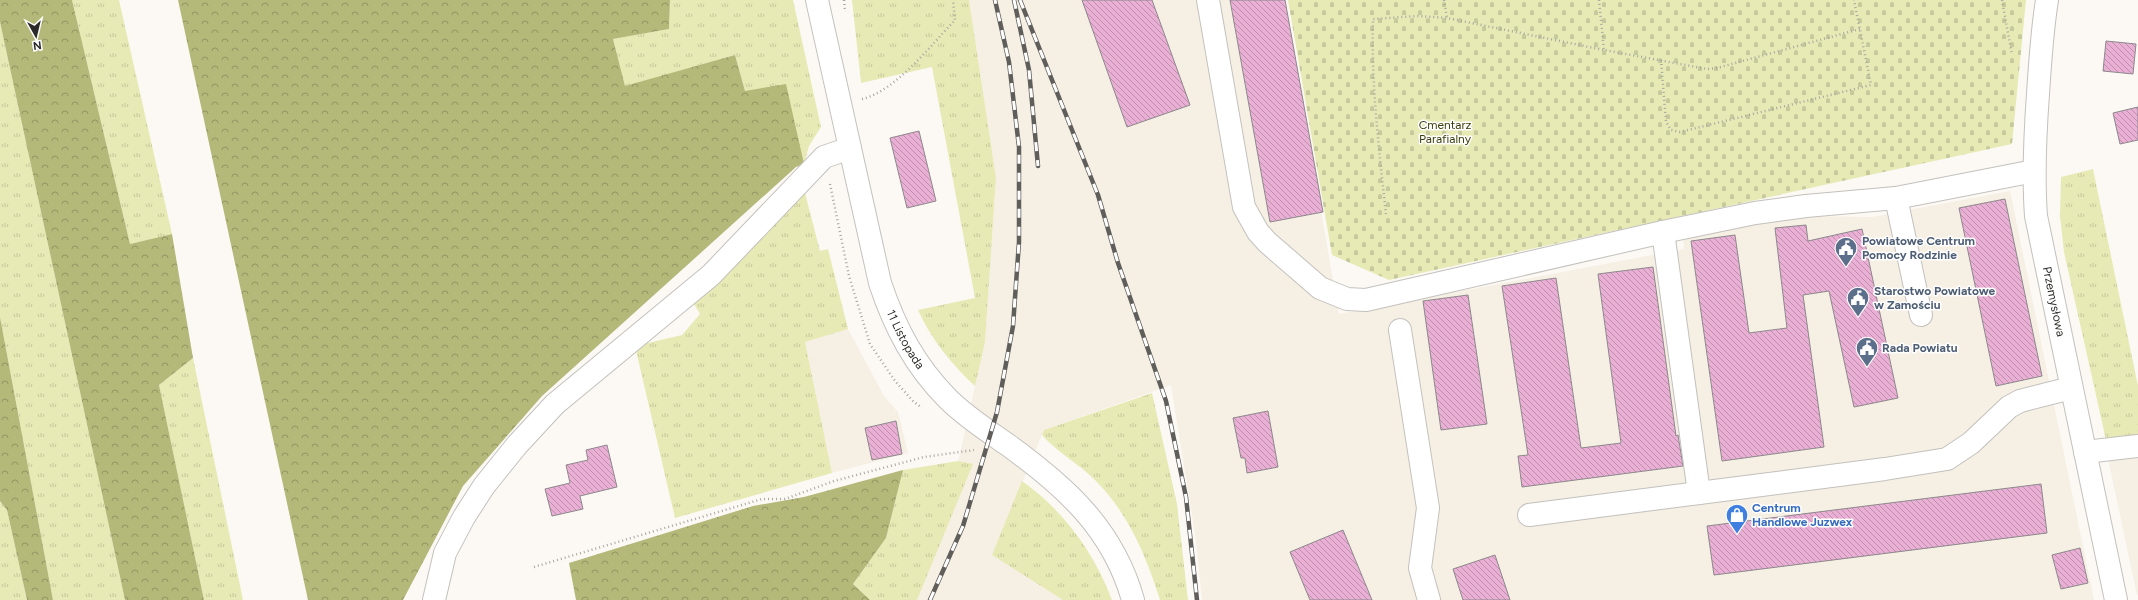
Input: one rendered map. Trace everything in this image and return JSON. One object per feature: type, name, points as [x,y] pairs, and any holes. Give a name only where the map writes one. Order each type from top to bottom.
[{"type":"street","name":"11 Listopada","points":[[817,0],[880,284],[895,326],[915,360],[938,389],[958,409],[1059,484],[1080,504],[1112,550],[1124,574],[1133,600]]},
{"type":"street","points":[[1208,0],[1244,207],[1258,232],[1267,242],[1327,293],[1348,299],[1366,300],[1663,232],[1770,211],[1896,198],[2034,171]]},
{"type":"street","name":"Przemysłowa","points":[[2047,0],[2041,43],[2034,171],[2038,232],[2116,600]]},
{"type":"street","points":[[434,600],[445,553],[464,517],[484,486],[522,439],[555,404],[711,275],[824,157],[850,148]]},
{"type":"street","points":[[1896,198],[1921,315]]},
{"type":"street","points":[[1663,232],[1698,493]]},
{"type":"street","points":[[1400,330],[1428,508],[1420,568],[1422,583],[1428,600]]},
{"type":"street","points":[[1529,515],[1893,468],[1946,458],[1972,444],[2009,407],[2020,401],[2071,388]]},
{"type":"street","points":[[2085,452],[2138,446]]},
{"type":"path","points":[[844,0],[846,15]]},
{"type":"path","points":[[858,100],[875,96],[903,73],[955,20],[953,0]]},
{"type":"path","points":[[1444,0],[1447,18]]},
{"type":"path","points":[[1599,0],[1604,50]]},
{"type":"path","points":[[1661,60],[1666,122],[1671,130],[1680,132],[1871,85],[1854,0]]},
{"type":"path","points":[[2002,0],[2012,55]]},
{"type":"path","points":[[1386,214],[1373,49],[1374,18],[1418,16],[1447,18],[1707,69],[1717,68],[1860,29]]},
{"type":"path","points":[[534,568],[762,499],[785,500],[834,481],[924,456],[975,450],[985,429]]},
{"type":"shaded area","points":[[969,0],[1284,0],[1339,314],[1684,249],[1683,238],[1798,216],[1872,217],[2010,191],[2094,600],[1202,600],[1196,540],[1171,385],[1044,430],[992,555],[1063,600],[900,600],[950,498],[985,342],[996,178]]},
{"type":"shaded area","points":[[848,329],[884,396],[898,412],[908,453],[832,473],[805,342]]},
{"type":"shaded area","points":[[2138,456],[2138,595],[2137,595],[2108,459]]},
{"type":"green space","points":[[0,0],[72,0],[130,244],[172,234],[193,358],[159,385],[204,600],[125,600],[0,22]]},
{"type":"green space","points":[[72,0],[119,0],[172,234],[130,244]]},
{"type":"green space","points":[[178,0],[670,0],[669,29],[613,39],[625,86],[735,55],[745,91],[786,84],[804,164],[796,167],[542,396],[463,486],[403,600],[308,600]]},
{"type":"green space","points":[[670,0],[793,0],[821,127],[809,146],[804,164],[745,91],[735,55],[625,87],[613,39],[669,29]]},
{"type":"green space","points":[[852,0],[969,0],[996,178],[985,342],[975,386],[943,351],[929,331],[918,310],[975,298],[932,67],[861,83]]},
{"type":"green space","name":"Cmentarz Parafialny","points":[[1288,0],[2026,0],[2012,144],[1389,280],[1332,255]]},
{"type":"green space","points":[[0,22],[125,600],[53,600],[0,317]]},
{"type":"green space","points":[[2093,169],[2138,386],[2138,436],[2106,440],[2064,252],[2060,216],[2061,177]]},
{"type":"green space","points":[[804,189],[820,251],[828,249],[848,329],[805,342],[832,473],[675,518],[635,346],[682,335],[700,314],[692,301]]},
{"type":"green space","points":[[0,317],[53,600],[27,600],[7,510],[0,501]]},
{"type":"green space","points":[[193,358],[243,600],[204,600],[159,385]]},
{"type":"green space","points":[[1152,393],[1177,504],[1188,600],[1160,600],[1149,567],[1135,536],[1118,507],[1095,480],[1054,447],[1042,435],[1044,430]]},
{"type":"green space","points":[[958,461],[973,464],[917,600],[870,600],[853,584],[886,538],[903,470]]},
{"type":"green space","points":[[903,470],[886,538],[853,584],[870,600],[576,600],[569,563],[753,506],[804,497]]},
{"type":"green space","points":[[1022,481],[1051,506],[1076,534],[1096,565],[1112,600],[1063,600],[992,555]]},
{"type":"green space","points":[[0,501],[7,510],[27,600],[0,600]]},
{"type":"building","points":[[1082,0],[1152,0],[1190,105],[1127,127]]},
{"type":"building","points":[[1230,0],[1285,0],[1323,212],[1270,222]]},
{"type":"building","points":[[2106,41],[2136,44],[2133,74],[2103,71]]},
{"type":"building","points":[[2138,107],[2138,140],[2120,144],[2113,113]]},
{"type":"building","points":[[919,131],[936,201],[907,208],[890,138]]},
{"type":"building","points":[[2005,199],[2042,376],[1996,386],[1959,208]]},
{"type":"building","points":[[1806,225],[1808,241],[1862,229],[1898,398],[1854,407],[1829,291],[1803,295],[1824,447],[1722,461],[1691,241],[1735,235],[1749,333],[1787,328],[1775,228]]},
{"type":"building","points":[[1653,267],[1676,436],[1678,435],[1683,466],[1522,487],[1518,456],[1528,455],[1502,286],[1556,278],[1581,448],[1621,443],[1598,274]]},
{"type":"building","points":[[1468,295],[1487,424],[1441,430],[1423,301]]},
{"type":"building","points":[[1268,411],[1278,467],[1247,473],[1245,458],[1241,458],[1233,418]]},
{"type":"building","points":[[896,421],[902,454],[872,460],[865,428]]},
{"type":"building","points":[[607,445],[617,487],[580,496],[583,509],[552,516],[545,489],[570,483],[566,465],[588,460],[586,450]]},
{"type":"building","points":[[2041,484],[2047,533],[1714,575],[1707,526]]},
{"type":"building","points":[[1343,530],[1372,600],[1310,600],[1290,552]]},
{"type":"building","points":[[2080,548],[2088,583],[2061,589],[2052,555]]},
{"type":"building","points":[[1495,555],[1510,600],[1463,600],[1453,569]]},
{"type":"railway","points":[[930,600],[963,526],[997,412],[1013,326],[1019,242],[1019,147],[1009,62],[995,0]]},
{"type":"railway","points":[[1014,0],[1029,70],[1038,166]]},
{"type":"railway","points":[[1020,0],[1098,195],[1118,263],[1166,401],[1186,497],[1197,600]]},
{"type":"place","name":"Powiatowe Centrum Pomocy Rodzinie","points":[[1846,268]]},
{"type":"place","name":"Starostwo Powiatowe w Zamościu","points":[[1858,318]]},
{"type":"place","name":"Rada Powiatu","points":[[1867,368]]},
{"type":"place","name":"Centrum Handlowe Juzwex","points":[[1737,534]]}]
